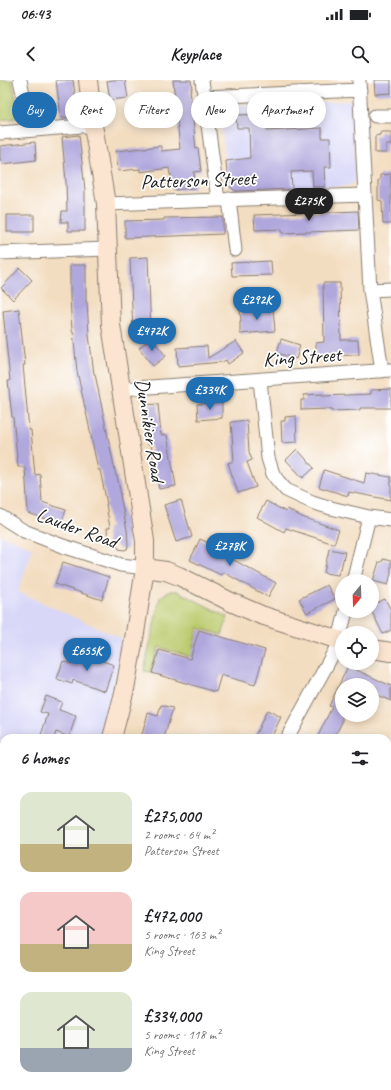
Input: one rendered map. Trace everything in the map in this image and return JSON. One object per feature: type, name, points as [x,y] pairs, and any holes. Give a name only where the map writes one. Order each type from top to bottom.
[{"type":"street","points":[[20,80],[31,130]]},
{"type":"street","name":"Dunnikier Road","points":[[88,80],[89,92]]},
{"type":"street","points":[[202,80],[203,92]]},
{"type":"street","points":[[239,94],[359,85],[370,290],[386,370]]},
{"type":"street","points":[[375,116],[391,116]]},
{"type":"street","points":[[0,133],[65,127]]},
{"type":"street","name":"Dunnikier Road","points":[[93,128],[106,204],[111,325],[144,536],[145,568],[135,633],[125,689],[113,734]]},
{"type":"street","points":[[210,128],[235,250]]},
{"type":"street","name":"Patterson Street","points":[[106,204],[364,195]]},
{"type":"street","points":[[0,253],[107,249]]},
{"type":"street","points":[[370,290],[391,289]]},
{"type":"street","name":"King Street","points":[[121,389],[386,370]]},
{"type":"street","points":[[260,380],[268,458],[273,474],[286,490],[312,502],[331,508],[369,517],[391,520]]},
{"type":"street","name":"Lauder Road","points":[[0,516],[24,531],[63,546],[121,565],[145,568]]},
{"type":"street","points":[[355,574],[369,517]]},
{"type":"street","points":[[145,568],[166,571],[261,615],[335,639]]},
{"type":"street","points":[[289,734],[335,650]]},
{"type":"shaded area","points":[[349,101],[352,103],[356,178],[354,183],[348,186],[235,192],[228,185],[222,128],[239,128],[239,105],[247,105],[247,128],[326,128],[326,102]]},
{"type":"shaded area","points":[[0,535],[33,548],[18,592],[123,639],[105,734],[0,734]]},
{"type":"green space","points":[[0,80],[12,80],[15,92],[12,92],[12,119],[0,120]]},
{"type":"green space","points":[[170,591],[177,591],[228,617],[222,635],[198,628],[193,647],[207,652],[204,661],[159,647],[151,672],[144,671],[160,597]]},
{"type":"building","points":[[56,80],[73,80],[75,92],[65,92],[65,118],[61,118]]},
{"type":"building","points":[[125,80],[127,92],[124,92],[124,98],[116,99],[116,92],[109,92],[107,81]]},
{"type":"building","points":[[173,80],[191,80],[191,128],[194,128],[196,149],[198,148],[201,171],[194,172],[195,188],[173,190],[169,168],[140,172],[140,169],[118,171],[116,151],[161,146],[161,151],[180,149],[178,128],[183,128],[183,92],[174,92]]},
{"type":"building","points":[[374,80],[391,80],[391,93],[375,94]]},
{"type":"building","points":[[239,115],[247,115],[247,128],[239,128]]},
{"type":"building","points":[[249,128],[267,128],[267,131],[322,128],[322,138],[330,138],[331,167],[324,167],[325,187],[313,187],[312,171],[291,172],[292,189],[235,191],[228,185],[226,161],[250,158]]},
{"type":"building","points":[[380,132],[391,132],[391,145],[386,145],[386,153],[375,153],[375,136],[380,135]]},
{"type":"building","points":[[79,135],[85,190],[85,231],[68,231],[68,222],[61,222],[62,211],[67,211],[62,137]]},
{"type":"building","points":[[35,142],[36,160],[2,164],[0,158],[0,146]]},
{"type":"building","points":[[391,174],[391,224],[383,224],[382,201],[378,200],[378,180],[380,180],[380,175]]},
{"type":"building","points":[[358,211],[359,230],[282,233],[282,229],[255,230],[254,215]]},
{"type":"building","points":[[7,215],[34,215],[34,232],[7,232]]},
{"type":"building","points":[[223,217],[223,234],[125,238],[125,221],[164,220],[164,218]]},
{"type":"building","points":[[148,257],[151,332],[133,333],[130,258]]},
{"type":"building","points":[[271,261],[272,275],[232,276],[231,263]]},
{"type":"building","points":[[70,265],[86,265],[86,302],[94,374],[117,476],[127,530],[128,546],[127,549],[124,550],[119,549],[116,544],[108,544],[107,528],[110,528],[107,504],[100,470],[98,470],[77,371],[72,331]]},
{"type":"building","points":[[20,268],[32,280],[13,300],[1,288]]},
{"type":"building","points":[[323,283],[340,283],[341,340],[358,340],[359,355],[316,356],[316,343],[324,342]]},
{"type":"building","points":[[273,308],[275,331],[240,334],[240,310]]},
{"type":"building","points":[[19,309],[25,365],[23,365],[29,430],[31,430],[35,475],[40,474],[42,502],[66,510],[61,524],[28,513],[25,467],[18,467],[8,381],[10,381],[3,311]]},
{"type":"building","points":[[151,338],[166,356],[153,366],[139,348]]},
{"type":"building","points":[[281,339],[300,345],[296,359],[277,353]]},
{"type":"building","points":[[236,341],[244,353],[228,364],[226,360],[222,362],[178,366],[177,348],[207,346],[208,358]]},
{"type":"building","points":[[391,389],[391,408],[360,408],[360,410],[331,411],[331,409],[301,410],[301,400],[304,400],[304,395],[323,394],[323,396],[371,394],[371,390]]},
{"type":"building","points":[[222,403],[222,418],[198,420],[197,404]]},
{"type":"building","points":[[158,404],[161,435],[167,435],[176,486],[159,489],[151,445],[148,445],[143,405]]},
{"type":"building","points":[[296,416],[297,442],[282,443],[281,421],[285,421],[285,417]]},
{"type":"building","points":[[247,420],[249,452],[252,460],[247,462],[256,487],[238,493],[228,463],[234,461],[231,422]]},
{"type":"building","points":[[297,449],[314,468],[303,478],[286,460]]},
{"type":"building","points":[[324,470],[364,483],[366,473],[391,477],[391,500],[349,492],[348,496],[319,487]]},
{"type":"building","points":[[181,500],[192,537],[176,542],[164,505]]},
{"type":"building","points":[[266,501],[286,512],[287,509],[302,517],[339,530],[334,544],[286,528],[284,532],[257,517]]},
{"type":"building","points":[[200,539],[232,554],[230,558],[276,583],[268,597],[223,572],[221,575],[190,560]]},
{"type":"building","points":[[329,549],[345,552],[338,574],[324,573]]},
{"type":"building","points":[[383,559],[391,561],[391,573],[388,585],[379,583],[379,574],[375,574],[379,562],[382,562]]},
{"type":"building","points":[[63,562],[109,577],[102,600],[55,584]]},
{"type":"building","points":[[327,585],[335,599],[307,613],[299,599]]},
{"type":"building","points":[[385,599],[391,610],[391,630],[383,634],[375,618],[379,618],[379,602]]},
{"type":"building","points":[[199,630],[265,650],[255,685],[221,675],[216,692],[152,673],[159,650],[190,659]]},
{"type":"building","points":[[77,652],[114,665],[105,691],[73,680],[72,684],[57,679],[63,661],[72,664]]},
{"type":"building","points":[[346,670],[357,670],[374,678],[342,678]]},
{"type":"building","points":[[379,680],[391,686],[391,701],[379,696]]},
{"type":"building","points":[[335,693],[335,722],[342,722],[336,734],[319,734],[332,707],[329,706]]},
{"type":"building","points":[[46,696],[62,702],[59,710],[76,716],[70,734],[61,734],[56,732],[55,734],[41,734],[48,714],[40,712]]},
{"type":"building","points":[[161,705],[173,708],[165,734],[142,734],[148,713],[158,716]]},
{"type":"building","points":[[267,710],[281,717],[273,734],[256,734]]}]
